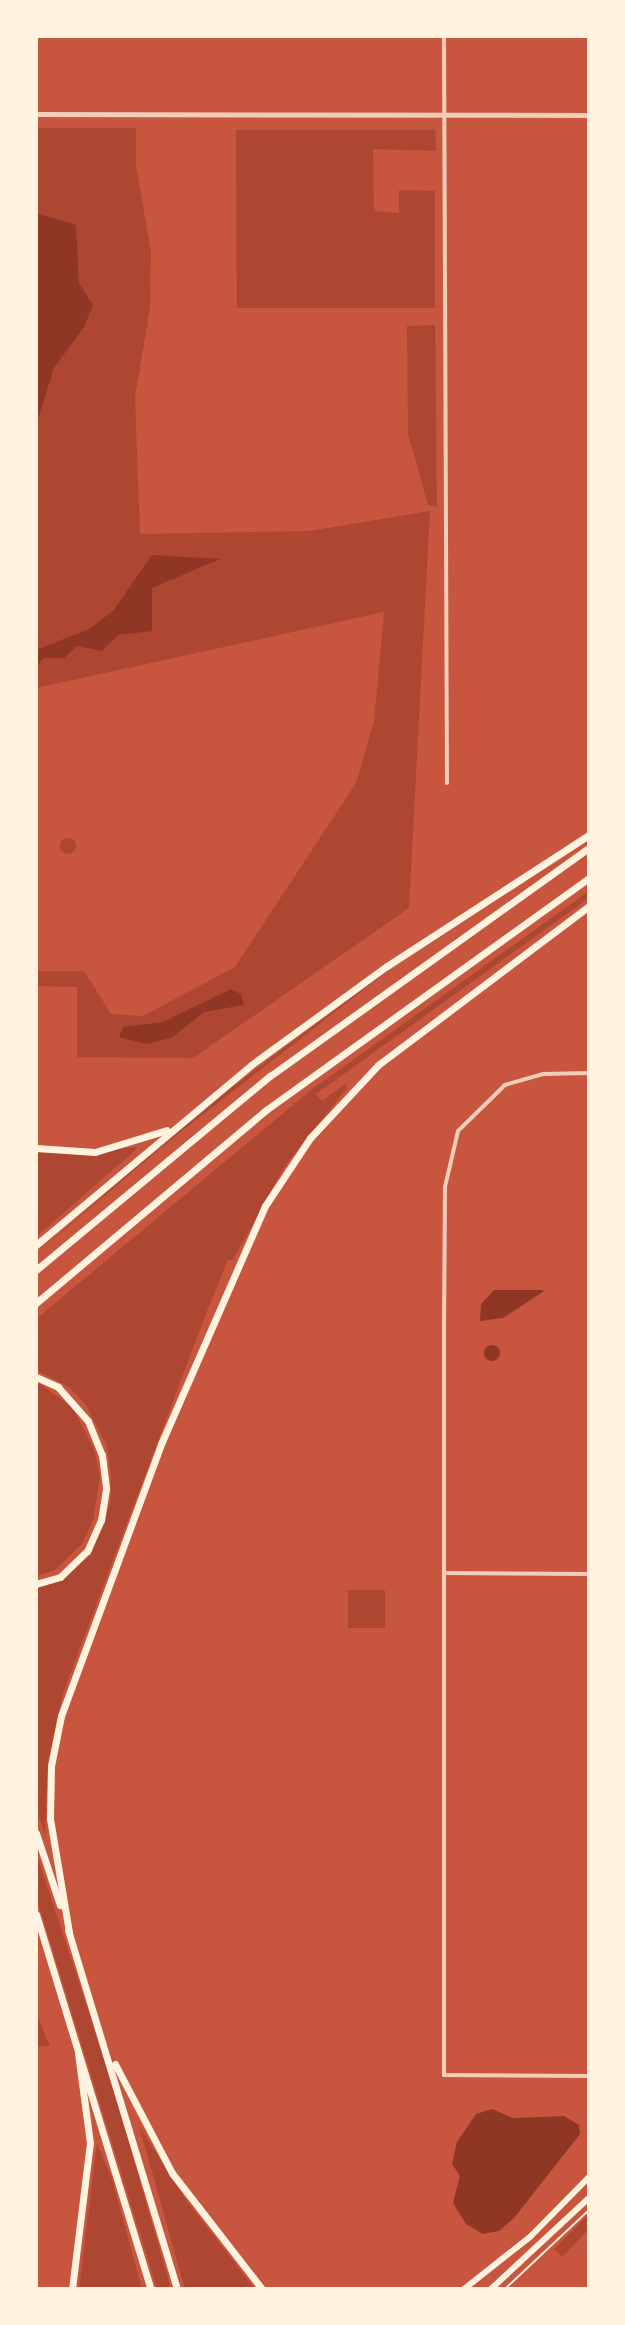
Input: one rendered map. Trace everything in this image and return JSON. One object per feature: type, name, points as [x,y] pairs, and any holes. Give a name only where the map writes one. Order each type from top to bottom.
[{"type":"highway","points":[[36,1245],[177,1125],[387,966],[589,835]]},
{"type":"highway","points":[[36,1270],[279,1069],[589,849]]},
{"type":"highway","points":[[36,1303],[266,1110],[589,878]]},
{"type":"highway","points":[[69,1932],[50,1818],[60,1716],[161,1444],[266,1206],[310,1138],[378,1065],[589,906]]},
{"type":"highway","points":[[36,1148],[111,1149],[177,1125]]},
{"type":"highway","points":[[36,1377],[58,1387],[88,1421],[102,1455],[106,1489],[101,1520],[87,1551],[60,1577],[36,1584]]},
{"type":"highway","points":[[36,1833],[102,2033],[177,2289]]},
{"type":"highway","points":[[36,1914],[74,2030],[151,2289]]},
{"type":"highway","points":[[36,1924],[45,1941]]},
{"type":"highway","points":[[72,2289],[90,2143],[74,2030]]},
{"type":"highway","points":[[102,2033],[172,2173],[262,2289]]},
{"type":"main road","points":[[464,2289],[531,2236],[589,2177]]},
{"type":"main road","points":[[491,2289],[589,2198]]},
{"type":"street","points":[[444,36],[447,783]]},
{"type":"street","points":[[36,114],[589,115]]},
{"type":"street","points":[[589,1073],[522,1078],[476,1109],[450,1147],[445,1187],[444,1573],[444,2075],[589,2076]]},
{"type":"street","points":[[444,1573],[589,1574]]},
{"type":"path","points":[[505,2289],[589,2210]]},
{"type":"shaded area","points":[[36,128],[136,128],[136,166],[151,251],[150,308],[135,397],[140,534],[309,531],[430,511],[409,908],[193,1058],[77,1057],[77,987],[36,986],[36,971],[84,971],[111,1014],[143,1016],[235,967],[356,783],[374,721],[384,612],[36,688]]},
{"type":"shaded area","points":[[236,130],[435,130],[436,151],[373,149],[374,211],[399,213],[399,190],[435,191],[435,308],[237,308]]},
{"type":"shaded area","points":[[36,213],[76,225],[79,283],[93,305],[84,327],[54,368],[36,425]]},
{"type":"shaded area","points":[[435,325],[437,507],[428,505],[408,434],[407,326]]},
{"type":"shaded area","points":[[152,555],[220,559],[152,588],[152,631],[118,635],[102,651],[77,646],[64,658],[44,658],[36,666],[36,650],[89,629],[113,611]]},
{"type":"shaded area","points":[[68,838],[76,846],[68,854],[60,846]]},
{"type":"shaded area","points":[[589,891],[589,898],[316,1094],[322,1101],[345,1084],[347,1088],[285,1166],[233,1260],[228,1260],[63,1693],[48,1761],[45,1835],[36,1808],[36,1587],[60,1580],[92,1552],[111,1500],[111,1474],[107,1446],[86,1405],[69,1387],[36,1370],[36,1319],[311,1090]]},
{"type":"shaded area","points":[[399,962],[169,1141],[36,1254],[196,1114]]},
{"type":"shaded area","points":[[231,989],[241,994],[244,1005],[204,1012],[171,1038],[147,1044],[119,1037],[123,1027],[163,1022]]},
{"type":"shaded area","points":[[138,1147],[36,1237],[36,1150],[73,1154]]},
{"type":"shaded area","points":[[494,1290],[544,1291],[503,1318],[480,1321],[481,1304]]},
{"type":"shaded area","points":[[492,1345],[498,1347],[500,1353],[498,1359],[492,1361],[486,1359],[484,1353],[486,1347]]},
{"type":"shaded area","points":[[36,1381],[72,1407],[94,1449],[100,1476],[93,1521],[82,1544],[55,1570],[36,1576]]},
{"type":"shaded area","points":[[348,1590],[385,1590],[385,1628],[348,1628]]},
{"type":"shaded area","points":[[36,1852],[109,2074],[171,2289],[157,2289],[36,1896]]},
{"type":"shaded area","points":[[36,2013],[50,2046],[36,2047]]},
{"type":"shaded area","points":[[492,2109],[513,2118],[564,2116],[579,2125],[580,2134],[514,2218],[499,2231],[483,2234],[466,2224],[453,2203],[460,2176],[452,2164],[457,2142],[476,2114]]},
{"type":"shaded area","points":[[139,2126],[186,2200],[255,2289],[185,2289]]},
{"type":"shaded area","points":[[97,2143],[112,2179],[142,2289],[79,2289]]},
{"type":"shaded area","points":[[589,2214],[589,2229],[562,2257],[554,2249]]}]
